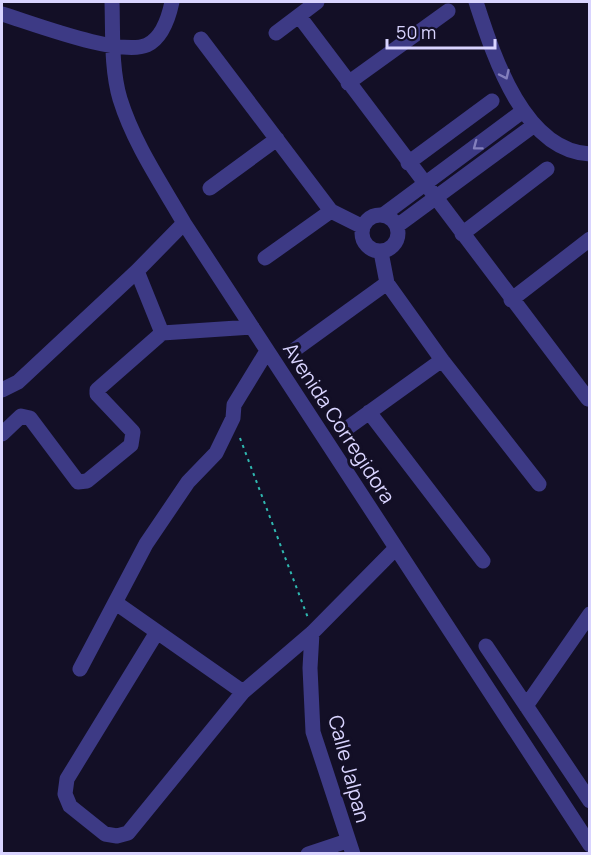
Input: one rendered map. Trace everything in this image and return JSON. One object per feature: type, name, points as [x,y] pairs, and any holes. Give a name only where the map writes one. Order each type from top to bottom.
[{"type":"street","name":"Avenida Corregidora","points":[[112,2],[113,47],[120,97],[138,145],[184,223],[590,845]]},
{"type":"street","points":[[2,14],[113,47],[146,46],[158,37],[172,2]]},
{"type":"street","points":[[276,33],[317,2]]},
{"type":"street","points":[[476,2],[489,39],[533,126],[555,143],[590,154]]},
{"type":"street","points":[[348,83],[448,11]]},
{"type":"street","points":[[299,16],[511,300],[588,399]]},
{"type":"street","points":[[201,39],[331,211],[363,226]]},
{"type":"street","points":[[408,163],[492,101]]},
{"type":"street","points":[[524,111],[430,190],[397,226],[396,243],[387,251],[381,252],[365,244],[362,239],[363,226],[371,217],[383,215],[430,190],[533,126]]},
{"type":"street","points":[[210,188],[277,140]]},
{"type":"street","points":[[462,234],[547,169]]},
{"type":"street","points":[[265,258],[331,211]]},
{"type":"street","points":[[383,215],[397,226]]},
{"type":"street","points":[[2,390],[18,382],[137,272],[184,223]]},
{"type":"street","points":[[511,300],[587,246]]},
{"type":"street","points":[[381,252],[387,283],[442,360],[539,484]]},
{"type":"street","points":[[137,272],[162,333]]},
{"type":"street","points":[[293,351],[387,283]]},
{"type":"street","points":[[2,434],[21,416],[30,418],[78,482],[87,481],[131,445],[133,439],[133,432],[97,394],[97,390],[162,333],[252,327]]},
{"type":"street","points":[[80,669],[146,544],[188,482],[216,453],[233,418],[234,405],[267,351]]},
{"type":"street","points":[[346,429],[442,360]]},
{"type":"street","points":[[369,412],[483,561]]},
{"type":"street","points":[[157,632],[67,779],[64,794],[70,806],[105,834],[117,836],[128,832],[243,692],[312,633],[396,548]]},
{"type":"street","points":[[116,603],[243,692]]},
{"type":"street","points":[[526,706],[587,624]]},
{"type":"street","name":"Calle Jalpan","points":[[312,633],[310,668],[313,732],[350,847]]},
{"type":"street","points":[[486,646],[590,801]]},
{"type":"street","points":[[308,854],[350,847]]},
{"type":"path","points":[[233,418],[300,594],[312,633]]}]
